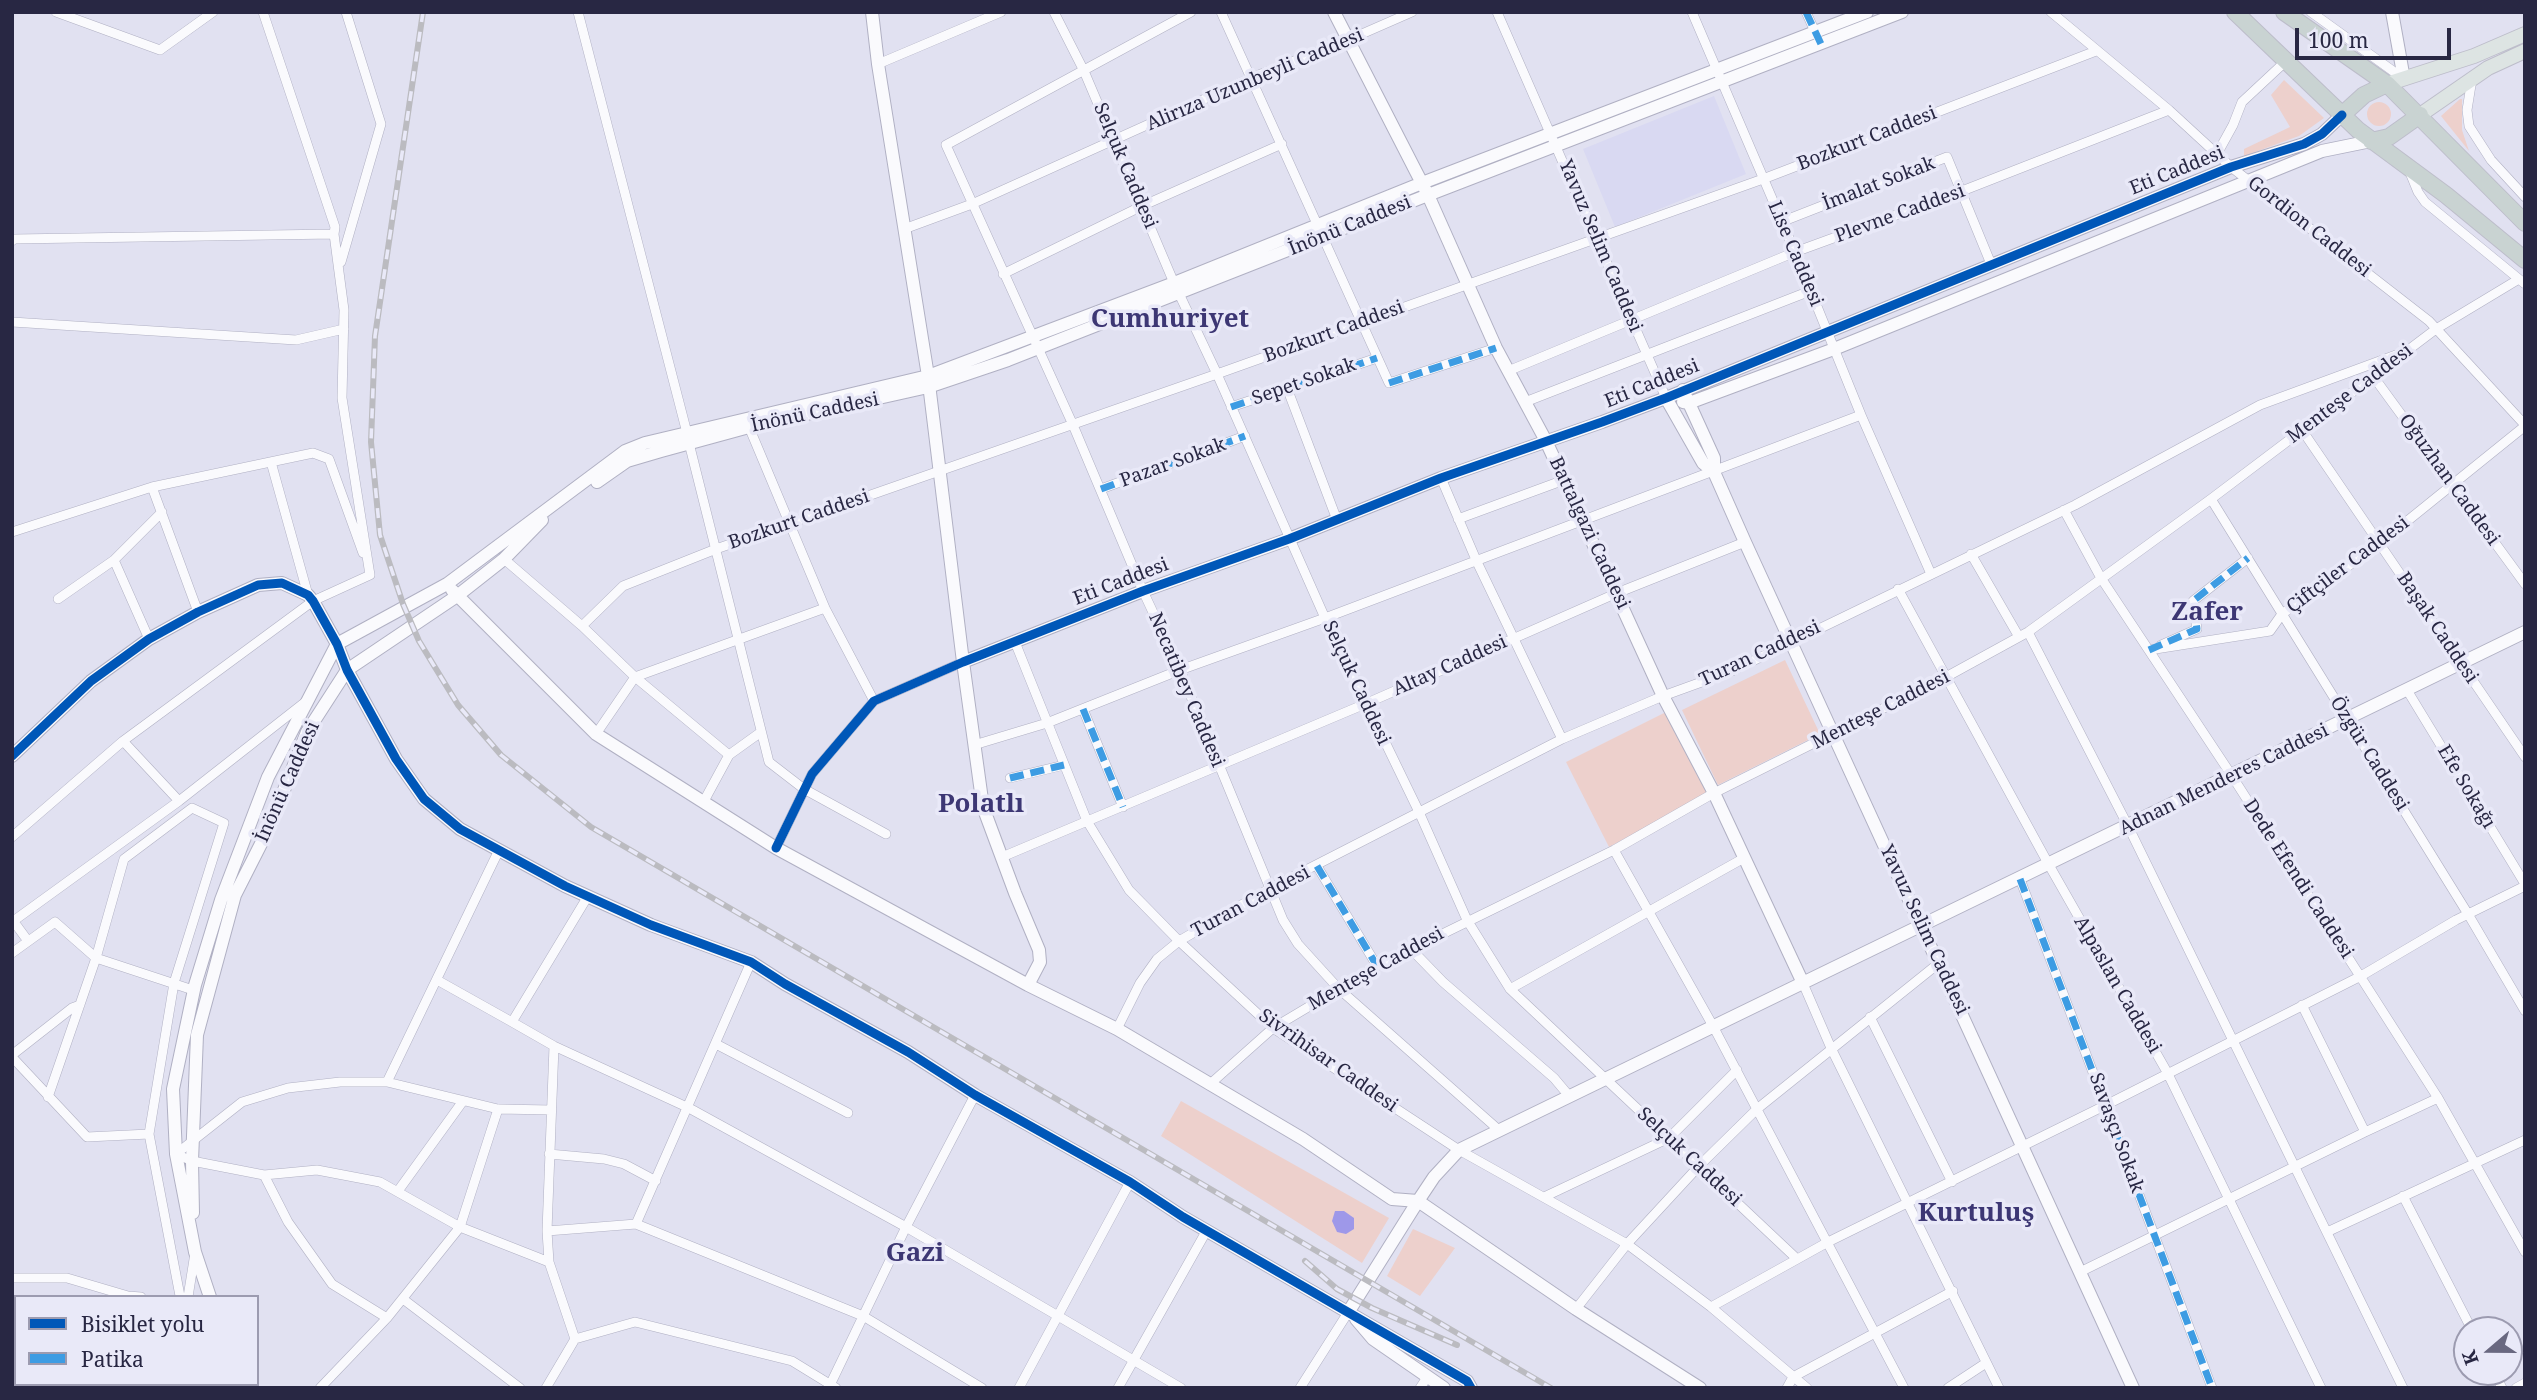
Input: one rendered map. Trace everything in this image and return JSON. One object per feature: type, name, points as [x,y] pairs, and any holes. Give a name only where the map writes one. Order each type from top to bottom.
[{"type":"highway","points":[[2235,12],[2358,130],[2525,260]]},
{"type":"highway","points":[[2284,12],[2316,27],[2402,97],[2525,223]]},
{"type":"highway","points":[[2342,115],[2364,94],[2387,84]]},
{"type":"highway","points":[[2371,141],[2389,137],[2420,115]]},
{"type":"main road","points":[[2387,84],[2474,56],[2525,34]]},
{"type":"main road","points":[[2420,115],[2488,68],[2525,51]]},
{"type":"street","points":[[56,12],[160,50],[213,12]]},
{"type":"street","points":[[263,12],[335,227],[344,329],[342,398],[370,575]]},
{"type":"street","points":[[340,267],[380,124],[346,12]]},
{"type":"street","points":[[578,12],[769,762],[804,789],[886,834]]},
{"type":"street","points":[[872,12],[928,381],[984,807],[1039,950],[1040,962],[1028,985]]},
{"type":"street","points":[[878,64],[1001,12]]},
{"type":"street","name":"Selçuk Caddesi","points":[[1054,12],[1084,71],[1289,539],[1467,920],[1510,989],[1797,1259]]},
{"type":"street","points":[[1084,71],[1191,12]]},
{"type":"street","points":[[1221,12],[1390,383],[1496,348]]},
{"type":"street","name":"Battalgazi Caddesi","points":[[1334,12],[1425,189],[1496,348],[1546,440],[1663,696],[1714,793],[1802,981]]},
{"type":"street","name":"Alirıza Uzunbeyli Caddesi","points":[[905,229],[972,204],[1251,78],[1412,12]]},
{"type":"street","name":"Yavuz Selim Caddesi","points":[[1497,12],[1666,398],[1703,463],[1714,472]]},
{"type":"street","name":"Lise Caddesi","points":[[1692,12],[1795,252],[1861,415],[1931,574]]},
{"type":"street","points":[[1806,12],[1818,38]]},
{"type":"street","name":"İnönü Caddesi","points":[[1818,38],[1867,12]]},
{"type":"street","name":"İnönü Caddesi","points":[[208,1293],[195,1252],[176,1154],[173,1089],[193,990],[220,900],[268,777],[337,645],[447,584],[625,451],[645,443],[749,427],[928,381],[1035,344],[1425,189],[1818,38],[1902,12]]},
{"type":"street","name":"Gordion Caddesi","points":[[2051,12],[2169,110],[2249,182],[2436,329],[2525,426]]},
{"type":"street","points":[[2311,12],[2316,27],[2404,79]]},
{"type":"street","points":[[2392,12],[2404,79]]},
{"type":"street","name":"Bozkurt Caddesi","points":[[582,626],[623,586],[716,549],[1763,179],[2096,51]]},
{"type":"street","points":[[2217,154],[2242,102],[2286,61]]},
{"type":"street","name":"Necatibey Caddesi","points":[[1084,71],[946,145],[1180,670],[1269,889],[1298,944],[1338,988],[1500,1131]]},
{"type":"street","points":[[2472,79],[2467,110],[2469,126],[2491,160],[2525,197]]},
{"type":"street","name":"Plevne Caddesi","points":[[1508,371],[1795,252],[1962,191],[2169,110]]},
{"type":"street","name":"Eti Caddesi","points":[[963,662],[1143,590],[1289,539],[1441,478],[1666,398],[2231,167],[2311,141],[2342,115]]},
{"type":"street","name":"Eti Caddesi","points":[[1666,398],[1689,403],[1834,349],[2322,151],[2371,141]]},
{"type":"street","points":[[1003,274],[1142,206],[1282,144]]},
{"type":"street","name":"İmalat Sokak","points":[[1781,222],[1947,157],[1991,264]]},
{"type":"street","points":[[2409,168],[2413,182],[2426,201],[2522,281]]},
{"type":"street","points":[[12,241],[334,234]]},
{"type":"street","name":"Menteşe Caddesi","points":[[1209,1085],[1273,1028],[1377,966],[1614,850],[1714,793],[1946,677],[2028,632],[2211,499],[2436,329],[2522,281]]},
{"type":"street","points":[[1525,402],[1810,290]]},
{"type":"street","points":[[12,322],[296,340],[344,329]]},
{"type":"street","name":"Turan Caddesi","points":[[1117,1029],[1140,983],[1157,959],[1179,941],[1269,889],[1562,739],[1663,696],[1732,671],[2064,510],[2260,405],[2407,351]]},
{"type":"street","name":"Sepet Sokak","points":[[1231,407],[1377,358]]},
{"type":"street","name":"Oğuzhan Caddesi","points":[[2374,376],[2525,584]]},
{"type":"street","name":"İnönü Caddesi","points":[[195,1252],[191,1161],[197,1035],[235,895],[269,828],[307,732],[347,670],[457,596],[504,559],[543,519],[627,461],[688,438],[928,381]]},
{"type":"street","points":[[1287,388],[1336,520]]},
{"type":"street","name":"Yavuz Selim Caddesi","points":[[1683,390],[1714,458],[1714,472],[1745,542],[2133,1388]]},
{"type":"street","points":[[974,745],[1047,723],[1180,670],[1476,562],[1861,415]]},
{"type":"street","name":"Çiftçiler Caddesi","points":[[2150,650],[2270,631],[2283,614],[2380,543],[2525,426]]},
{"type":"street","points":[[749,427],[825,608],[874,701]]},
{"type":"street","name":"Başak Caddesi","points":[[2302,430],[2525,757]]},
{"type":"street","name":"Pazar Sokak","points":[[1101,489],[1245,436]]},
{"type":"street","points":[[12,531],[152,487],[313,453],[329,459],[370,575]]},
{"type":"street","points":[[271,462],[310,598],[337,645],[347,670],[396,759],[424,799],[460,829],[588,896],[651,925],[751,962],[1130,1182],[1206,1230],[1349,1311],[1467,1381],[1471,1388]]},
{"type":"street","points":[[1441,478],[1476,562],[1562,739]]},
{"type":"street","points":[[1458,519],[1564,480]]},
{"type":"street","points":[[152,487],[198,612]]},
{"type":"street","name":"Özgür Caddesi","points":[[2211,499],[2468,914],[2525,1011]]},
{"type":"street","name":"Dede Efendi Caddesi","points":[[2064,510],[2101,578],[2232,776],[2438,1098],[2525,1252]]},
{"type":"street","points":[[58,599],[114,560],[162,512]]},
{"type":"street","name":"Altay Caddesi","points":[[1002,857],[1365,704],[1617,593],[1745,542]]},
{"type":"street","points":[[1971,554],[2019,637]]},
{"type":"street","points":[[2150,650],[2196,629],[2193,601],[2248,558]]},
{"type":"street","points":[[504,559],[582,626],[635,677],[729,755]]},
{"type":"street","points":[[114,560],[149,639]]},
{"type":"street","points":[[12,838],[123,741],[310,598],[370,575]]},
{"type":"street","points":[[12,756],[91,681],[149,639],[198,612],[258,585],[282,583],[310,598]]},
{"type":"street","points":[[447,584],[596,734],[776,848],[1028,985],[1117,1029],[1303,1139],[1392,1199],[1418,1201],[1576,1309],[1700,1388]]},
{"type":"street","name":"Alpaslan Caddesi","points":[[1898,589],[2049,865],[2167,1072],[2321,1388]]},
{"type":"street","points":[[596,734],[635,677],[825,608]]},
{"type":"street","points":[[2028,632],[2128,826],[2403,1388]]},
{"type":"street","name":"Adnan Menderes Caddesi","points":[[1459,1150],[2525,632]]},
{"type":"street","name":"Sivrihisar Caddesi","points":[[1015,642],[1087,821],[1129,890],[1179,941],[1273,1028],[1459,1150],[1627,1244],[1711,1307],[1807,1388]]},
{"type":"street","points":[[776,848],[811,774],[874,701],[963,662]]},
{"type":"street","name":"Efe Sokağı","points":[[2407,690],[2525,885]]},
{"type":"street","points":[[28,941],[13,922],[179,801],[308,699]]},
{"type":"street","points":[[1083,709],[1123,807]]},
{"type":"street","points":[[704,801],[729,755],[761,732]]},
{"type":"street","points":[[123,741],[179,801]]},
{"type":"street","points":[[1010,778],[1064,765]]},
{"type":"street","points":[[48,1097],[96,958],[124,859],[192,808],[224,824],[174,983],[149,1134],[184,1295]]},
{"type":"street","points":[[387,1082],[499,850]]},
{"type":"street","points":[[1614,850],[1737,1070],[1904,1388]]},
{"type":"street","points":[[1510,989],[1744,858]]},
{"type":"street","points":[[1317,866],[1377,966]]},
{"type":"street","name":"Savaşçı Sokak","points":[[2020,879],[2211,1388]]},
{"type":"street","points":[[1711,1307],[1828,1242],[2361,976],[2468,914],[2525,885]]},
{"type":"street","points":[[512,1022],[588,896]]},
{"type":"street","points":[[12,953],[55,922],[96,958],[193,990]]},
{"type":"street","points":[[1411,949],[1443,982],[1554,1078],[1570,1097]]},
{"type":"street","points":[[636,1224],[751,962]]},
{"type":"street","points":[[1576,1309],[1627,1244],[1699,1166],[1757,1109],[1939,962]]},
{"type":"street","points":[[437,980],[554,1046],[689,1108],[906,1227],[1181,1388]]},
{"type":"street","points":[[1802,981],[1831,1048],[1999,1388]]},
{"type":"street","points":[[79,1005],[12,1056],[87,1137],[149,1134]]},
{"type":"street","points":[[2302,1005],[2365,1132]]},
{"type":"street","points":[[1870,1017],[1952,1182]]},
{"type":"street","points":[[716,1044],[848,1113]]},
{"type":"street","points":[[554,1046],[547,1231],[549,1262],[575,1339]]},
{"type":"street","points":[[1544,1197],[1669,1138],[1737,1070]]},
{"type":"street","points":[[549,1262],[460,1227],[380,1182],[317,1170],[264,1175],[191,1161],[176,1154],[242,1102],[288,1088],[340,1082],[387,1082],[498,1109],[551,1110]]},
{"type":"street","points":[[546,1388],[575,1339],[635,1322],[792,1361],[834,1385],[863,1316],[906,1227],[975,1094]]},
{"type":"street","points":[[2080,1272],[2438,1098]]},
{"type":"street","points":[[398,1191],[463,1101]]},
{"type":"street","points":[[320,1388],[387,1318],[460,1227],[498,1109]]},
{"type":"street","points":[[2326,1233],[2525,1140]]},
{"type":"street","points":[[1300,1388],[1434,1177],[1459,1150]]},
{"type":"street","points":[[549,1154],[604,1159],[624,1164],[656,1181]]},
{"type":"street","points":[[264,1175],[288,1222],[332,1284],[387,1318]]},
{"type":"street","points":[[1019,1388],[1130,1182]]},
{"type":"street","points":[[2403,1196],[2465,1316]]},
{"type":"street","points":[[547,1231],[636,1224],[863,1316],[982,1388]]},
{"type":"street","points":[[1118,1388],[1206,1230]]},
{"type":"street","points":[[184,1295],[195,1252]]},
{"type":"street","points":[[12,1278],[67,1278],[125,1295]]},
{"type":"street","points":[[1787,1388],[1793,1377],[1953,1291]]},
{"type":"street","points":[[403,1299],[520,1388]]},
{"type":"street","points":[[1349,1311],[1373,1339],[1444,1388]]},
{"type":"street","points":[[1948,1388],[1986,1363]]},
{"type":"street","points":[[1420,1388],[1428,1376]]},
{"type":"street","points":[[2516,1388],[2525,1383]]},
{"type":"shaded area","points":[[2284,80],[2324,118],[2299,136],[2244,156],[2244,149],[2290,127],[2271,95]]},
{"type":"shaded area","points":[[1714,96],[1746,174],[1615,227],[1583,149]]},
{"type":"shaded area","points":[[2460,99],[2462,130],[2469,151],[2441,116]]},
{"type":"shaded area","points":[[2379,102],[2388,105],[2391,114],[2388,123],[2379,126],[2370,123],[2367,114],[2370,105]]},
{"type":"shaded area","points":[[1785,660],[1820,734],[1718,785],[1682,710]]},
{"type":"shaded area","points":[[1666,712],[1708,795],[1609,847],[1566,762]]},
{"type":"shaded area","points":[[1181,1101],[1389,1218],[1362,1263],[1161,1136]]},
{"type":"shaded area","points":[[1335,1211],[1344,1211],[1354,1218],[1354,1229],[1346,1234],[1337,1232],[1332,1221]]},
{"type":"shaded area","points":[[1413,1229],[1455,1248],[1420,1296],[1387,1276]]},
{"type":"railway","points":[[423,12],[375,336],[371,442],[380,535],[403,604],[419,641],[458,705],[501,755],[591,827],[1551,1388]]},
{"type":"railway","points":[[1305,1261],[1337,1289],[1372,1308],[1457,1345]]},
{"type":"marked path","points":[[1806,12],[1821,44]]},
{"type":"marked path","points":[[1389,383],[1496,348]]},
{"type":"marked path","points":[[1231,407],[1377,358]]},
{"type":"marked path","points":[[1101,489],[1245,436]]},
{"type":"marked path","points":[[2149,650],[2197,629],[2193,601],[2248,558]]},
{"type":"marked path","points":[[1083,709],[1123,807]]},
{"type":"marked path","points":[[1010,778],[1064,765]]},
{"type":"marked path","points":[[1317,866],[1377,966]]},
{"type":"marked path","points":[[2020,879],[2212,1388]]},
{"type":"cycle path","points":[[776,848],[812,774],[874,701],[963,662],[1143,591],[1289,539],[1441,478],[1666,398],[2231,167],[2304,144],[2322,134],[2342,115]]},
{"type":"cycle path","points":[[12,756],[91,681],[149,639],[198,612],[258,585],[282,583],[308,595],[313,601],[396,759],[424,799],[460,829],[565,886],[651,925],[751,962],[1467,1381],[1471,1388]]},
{"type":"district","name":"Cumhuriyet","points":[[1170,320]]},
{"type":"district","name":"Zafer","points":[[2207,613]]},
{"type":"district","name":"Polatlı","points":[[981,805]]},
{"type":"district","name":"Kurtuluş","points":[[1976,1214]]},
{"type":"district","name":"Gazi","points":[[915,1254]]}]
